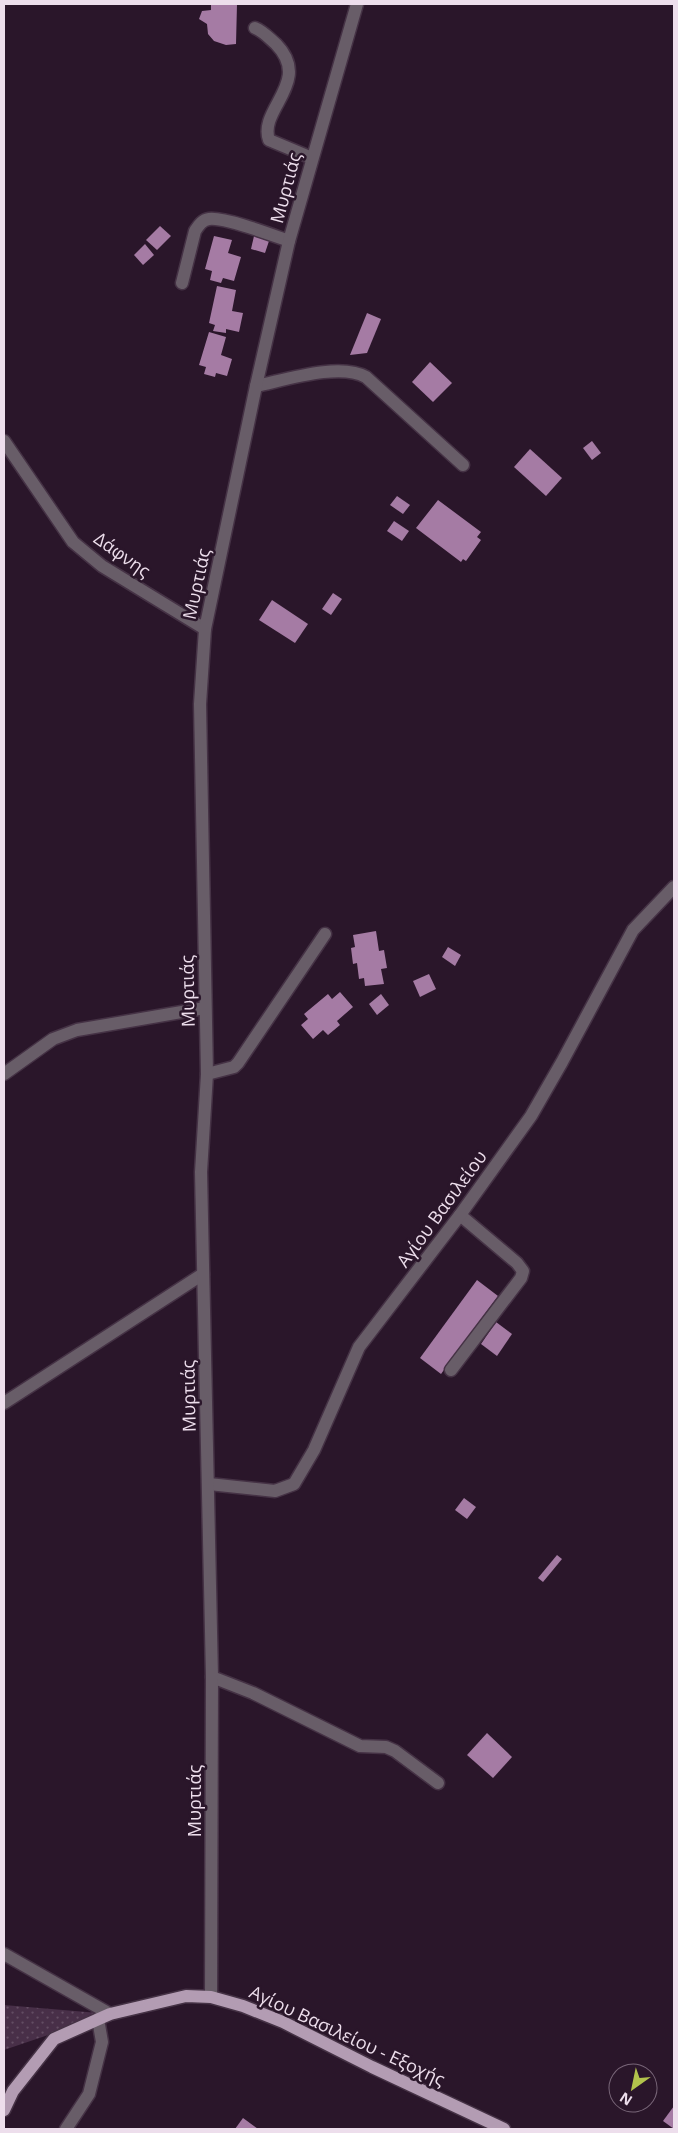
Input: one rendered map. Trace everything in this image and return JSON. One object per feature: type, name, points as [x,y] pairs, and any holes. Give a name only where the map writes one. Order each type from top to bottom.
[{"type":"main road","name":"Αγίου Βασιλείου - Εξοχής","points":[[4,2110],[13,2091],[54,2039],[104,2017],[186,1996],[211,1997],[243,2006],[283,2022],[372,2067],[504,2129]]},
{"type":"street","name":"Μυρτιάς","points":[[211,1997],[212,1677],[201,1172],[206,1074],[200,704],[205,629],[256,386],[290,241],[357,4]]},
{"type":"street","points":[[255,28],[266,35],[283,52],[289,71],[280,103],[267,126],[269,140],[312,158]]},
{"type":"street","points":[[182,282],[195,231],[199,224],[206,219],[221,220],[290,241]]},
{"type":"street","points":[[256,386],[324,373],[356,372],[366,377],[463,465]]},
{"type":"street","name":"Δάφνης","points":[[4,441],[73,542],[102,566],[205,629]]},
{"type":"street","name":"Αγίου Βασιλείου","points":[[209,1484],[275,1491],[294,1484],[314,1450],[359,1347],[460,1216],[531,1116],[633,930],[674,887]]},
{"type":"street","points":[[206,1074],[234,1066],[238,1063],[325,934]]},
{"type":"street","points":[[4,1074],[53,1039],[77,1030],[205,1008]]},
{"type":"street","points":[[451,1370],[521,1278],[523,1271],[517,1263],[460,1216]]},
{"type":"street","points":[[4,1403],[203,1274]]},
{"type":"street","points":[[212,1677],[253,1693],[360,1746],[386,1747],[395,1751],[438,1783]]},
{"type":"street","points":[[4,1954],[104,2017],[102,2042],[89,2094],[66,2129]]},
{"type":"shaded area","points":[[4,2005],[110,2014],[4,2050]]},
{"type":"building","points":[[211,4],[237,4],[236,44],[226,45],[214,41],[208,34],[207,24],[199,19],[202,11],[211,10]]},
{"type":"building","points":[[160,226],[171,236],[157,250],[146,240]]},
{"type":"building","points":[[214,236],[232,240],[228,253],[241,257],[234,281],[223,278],[221,283],[210,280],[212,271],[205,269]]},
{"type":"building","points":[[254,236],[269,241],[265,253],[251,249]]},
{"type":"building","points":[[145,244],[154,255],[143,265],[134,255]]},
{"type":"building","points":[[217,286],[236,290],[232,311],[243,313],[239,332],[226,329],[226,333],[213,331],[215,325],[209,323]]},
{"type":"building","points":[[367,313],[381,319],[367,353],[350,355]]},
{"type":"building","points":[[209,332],[226,337],[221,355],[232,359],[227,376],[216,373],[215,377],[204,374],[206,367],[199,365]]},
{"type":"building","points":[[430,362],[452,383],[433,402],[412,382]]},
{"type":"building","points":[[592,441],[601,453],[592,460],[583,448]]},
{"type":"building","points":[[530,449],[562,478],[546,496],[514,467]]},
{"type":"building","points":[[397,496],[410,505],[403,514],[390,505]]},
{"type":"building","points":[[438,500],[481,532],[477,537],[481,540],[466,561],[463,559],[461,562],[416,528]]},
{"type":"building","points":[[394,521],[409,531],[402,541],[387,531]]},
{"type":"building","points":[[333,593],[342,599],[331,615],[322,609]]},
{"type":"building","points":[[272,600],[308,624],[295,643],[259,620]]},
{"type":"building","points":[[376,931],[379,951],[384,950],[387,968],[381,969],[384,984],[365,986],[364,978],[359,979],[357,963],[353,964],[351,948],[355,947],[353,935]]},
{"type":"building","points":[[448,947],[461,955],[455,966],[442,957]]},
{"type":"building","points":[[429,974],[436,989],[420,997],[413,981]]},
{"type":"building","points":[[340,992],[353,1007],[337,1021],[340,1025],[328,1035],[323,1030],[313,1039],[301,1025],[308,1019],[304,1014],[328,994],[332,999]]},
{"type":"building","points":[[381,994],[389,1005],[377,1015],[369,1004]]},
{"type":"building","points":[[477,1280],[498,1296],[441,1374],[420,1358]]},
{"type":"building","points":[[496,1322],[512,1334],[497,1356],[481,1344]]},
{"type":"building","points":[[464,1498],[476,1507],[467,1519],[455,1510]]},
{"type":"building","points":[[557,1555],[562,1559],[543,1582],[538,1578]]},
{"type":"building","points":[[487,1733],[512,1757],[493,1778],[467,1755]]},
{"type":"building","points":[[674,2106],[674,2129],[663,2121]]},
{"type":"building","points":[[243,2118],[258,2129],[235,2129]]}]
